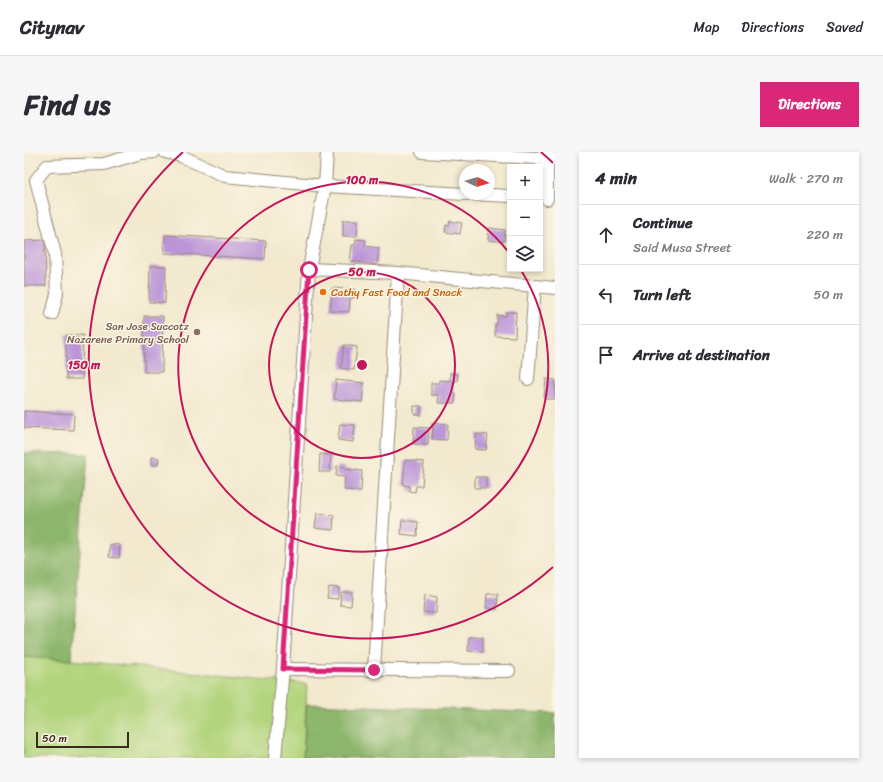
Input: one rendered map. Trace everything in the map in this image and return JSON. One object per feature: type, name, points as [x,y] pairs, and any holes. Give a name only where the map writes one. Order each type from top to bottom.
[{"type":"street","points":[[52,314],[57,294],[55,254],[36,180],[47,166],[104,164],[141,153],[154,152]]},
{"type":"street","points":[[165,152],[181,156],[225,176],[325,186],[459,194]]},
{"type":"street","points":[[275,758],[283,669],[309,270],[325,186],[327,152]]},
{"type":"street","points":[[422,152],[549,157],[548,199]]},
{"type":"street","points":[[495,195],[507,196]]},
{"type":"street","points":[[309,270],[398,273],[555,288]]},
{"type":"street","points":[[374,670],[398,273]]},
{"type":"street","points":[[528,379],[535,286]]},
{"type":"street","points":[[283,669],[509,671]]},
{"type":"green space","points":[[24,453],[88,454],[71,660],[24,657]]},
{"type":"green space","points":[[24,657],[71,660],[307,684],[303,758],[24,758]]},
{"type":"green space","points":[[307,704],[555,713],[555,758],[303,758]]},
{"type":"building","points":[[343,220],[358,220],[357,236],[343,236]]},
{"type":"building","points":[[450,221],[462,223],[460,234],[445,232],[446,225],[449,226]]},
{"type":"building","points":[[489,228],[505,230],[504,242],[488,240]]},
{"type":"building","points":[[165,235],[266,241],[265,259],[164,253]]},
{"type":"building","points":[[356,239],[366,240],[365,246],[379,248],[377,265],[350,261],[352,245],[355,245]]},
{"type":"building","points":[[45,240],[46,286],[24,286],[24,241]]},
{"type":"building","points":[[150,266],[166,266],[165,303],[149,302]]},
{"type":"building","points":[[332,288],[355,289],[354,298],[350,298],[349,312],[330,311]]},
{"type":"building","points":[[506,312],[516,312],[515,337],[495,336],[497,315],[506,316]]},
{"type":"building","points":[[144,316],[163,316],[162,372],[144,372]]},
{"type":"building","points":[[66,335],[83,335],[82,379],[66,379]]},
{"type":"building","points":[[344,345],[357,347],[354,370],[341,368]]},
{"type":"building","points":[[450,373],[458,374],[457,381],[453,381],[453,393],[456,393],[455,403],[438,403],[439,395],[431,395],[431,383],[439,383],[439,380],[450,381]]},
{"type":"building","points":[[546,379],[555,380],[555,399],[544,399]]},
{"type":"building","points":[[336,380],[364,383],[362,402],[334,399]]},
{"type":"building","points":[[414,406],[421,406],[421,415],[414,414]]},
{"type":"building","points":[[24,411],[74,414],[73,430],[24,428]]},
{"type":"building","points":[[433,423],[448,424],[447,440],[432,439]]},
{"type":"building","points":[[340,424],[355,425],[353,442],[338,440]]},
{"type":"building","points":[[414,427],[429,428],[428,445],[413,444]]},
{"type":"building","points":[[476,434],[488,435],[486,450],[475,449]]},
{"type":"building","points":[[320,454],[331,455],[330,472],[319,472]]},
{"type":"building","points":[[151,457],[159,458],[158,465],[151,465]]},
{"type":"building","points":[[405,460],[424,462],[422,486],[416,486],[415,492],[409,491],[409,486],[403,485]]},
{"type":"building","points":[[337,466],[345,467],[345,469],[362,471],[361,491],[344,490],[345,477],[336,476]]},
{"type":"building","points":[[475,477],[486,477],[486,488],[475,488]]},
{"type":"building","points":[[317,513],[334,515],[333,530],[315,528]]},
{"type":"building","points":[[402,520],[418,522],[417,536],[401,534]]},
{"type":"building","points":[[110,544],[120,545],[119,558],[109,557]]},
{"type":"building","points":[[329,587],[339,588],[338,599],[327,598]]},
{"type":"building","points":[[341,592],[352,592],[351,606],[340,605]]},
{"type":"building","points":[[487,594],[498,594],[497,609],[486,608]]},
{"type":"building","points":[[425,595],[437,597],[436,613],[423,612]]},
{"type":"building","points":[[469,637],[483,637],[483,652],[468,651]]},
{"type":"place","name":"Cathy Fast Food and Snack","points":[[323,292]]},
{"type":"place","name":"San Jose Succotz Nazarene Primary School","points":[[197,332]]},
{"type":"route","points":[[309,270],[283,669],[374,670]]}]
